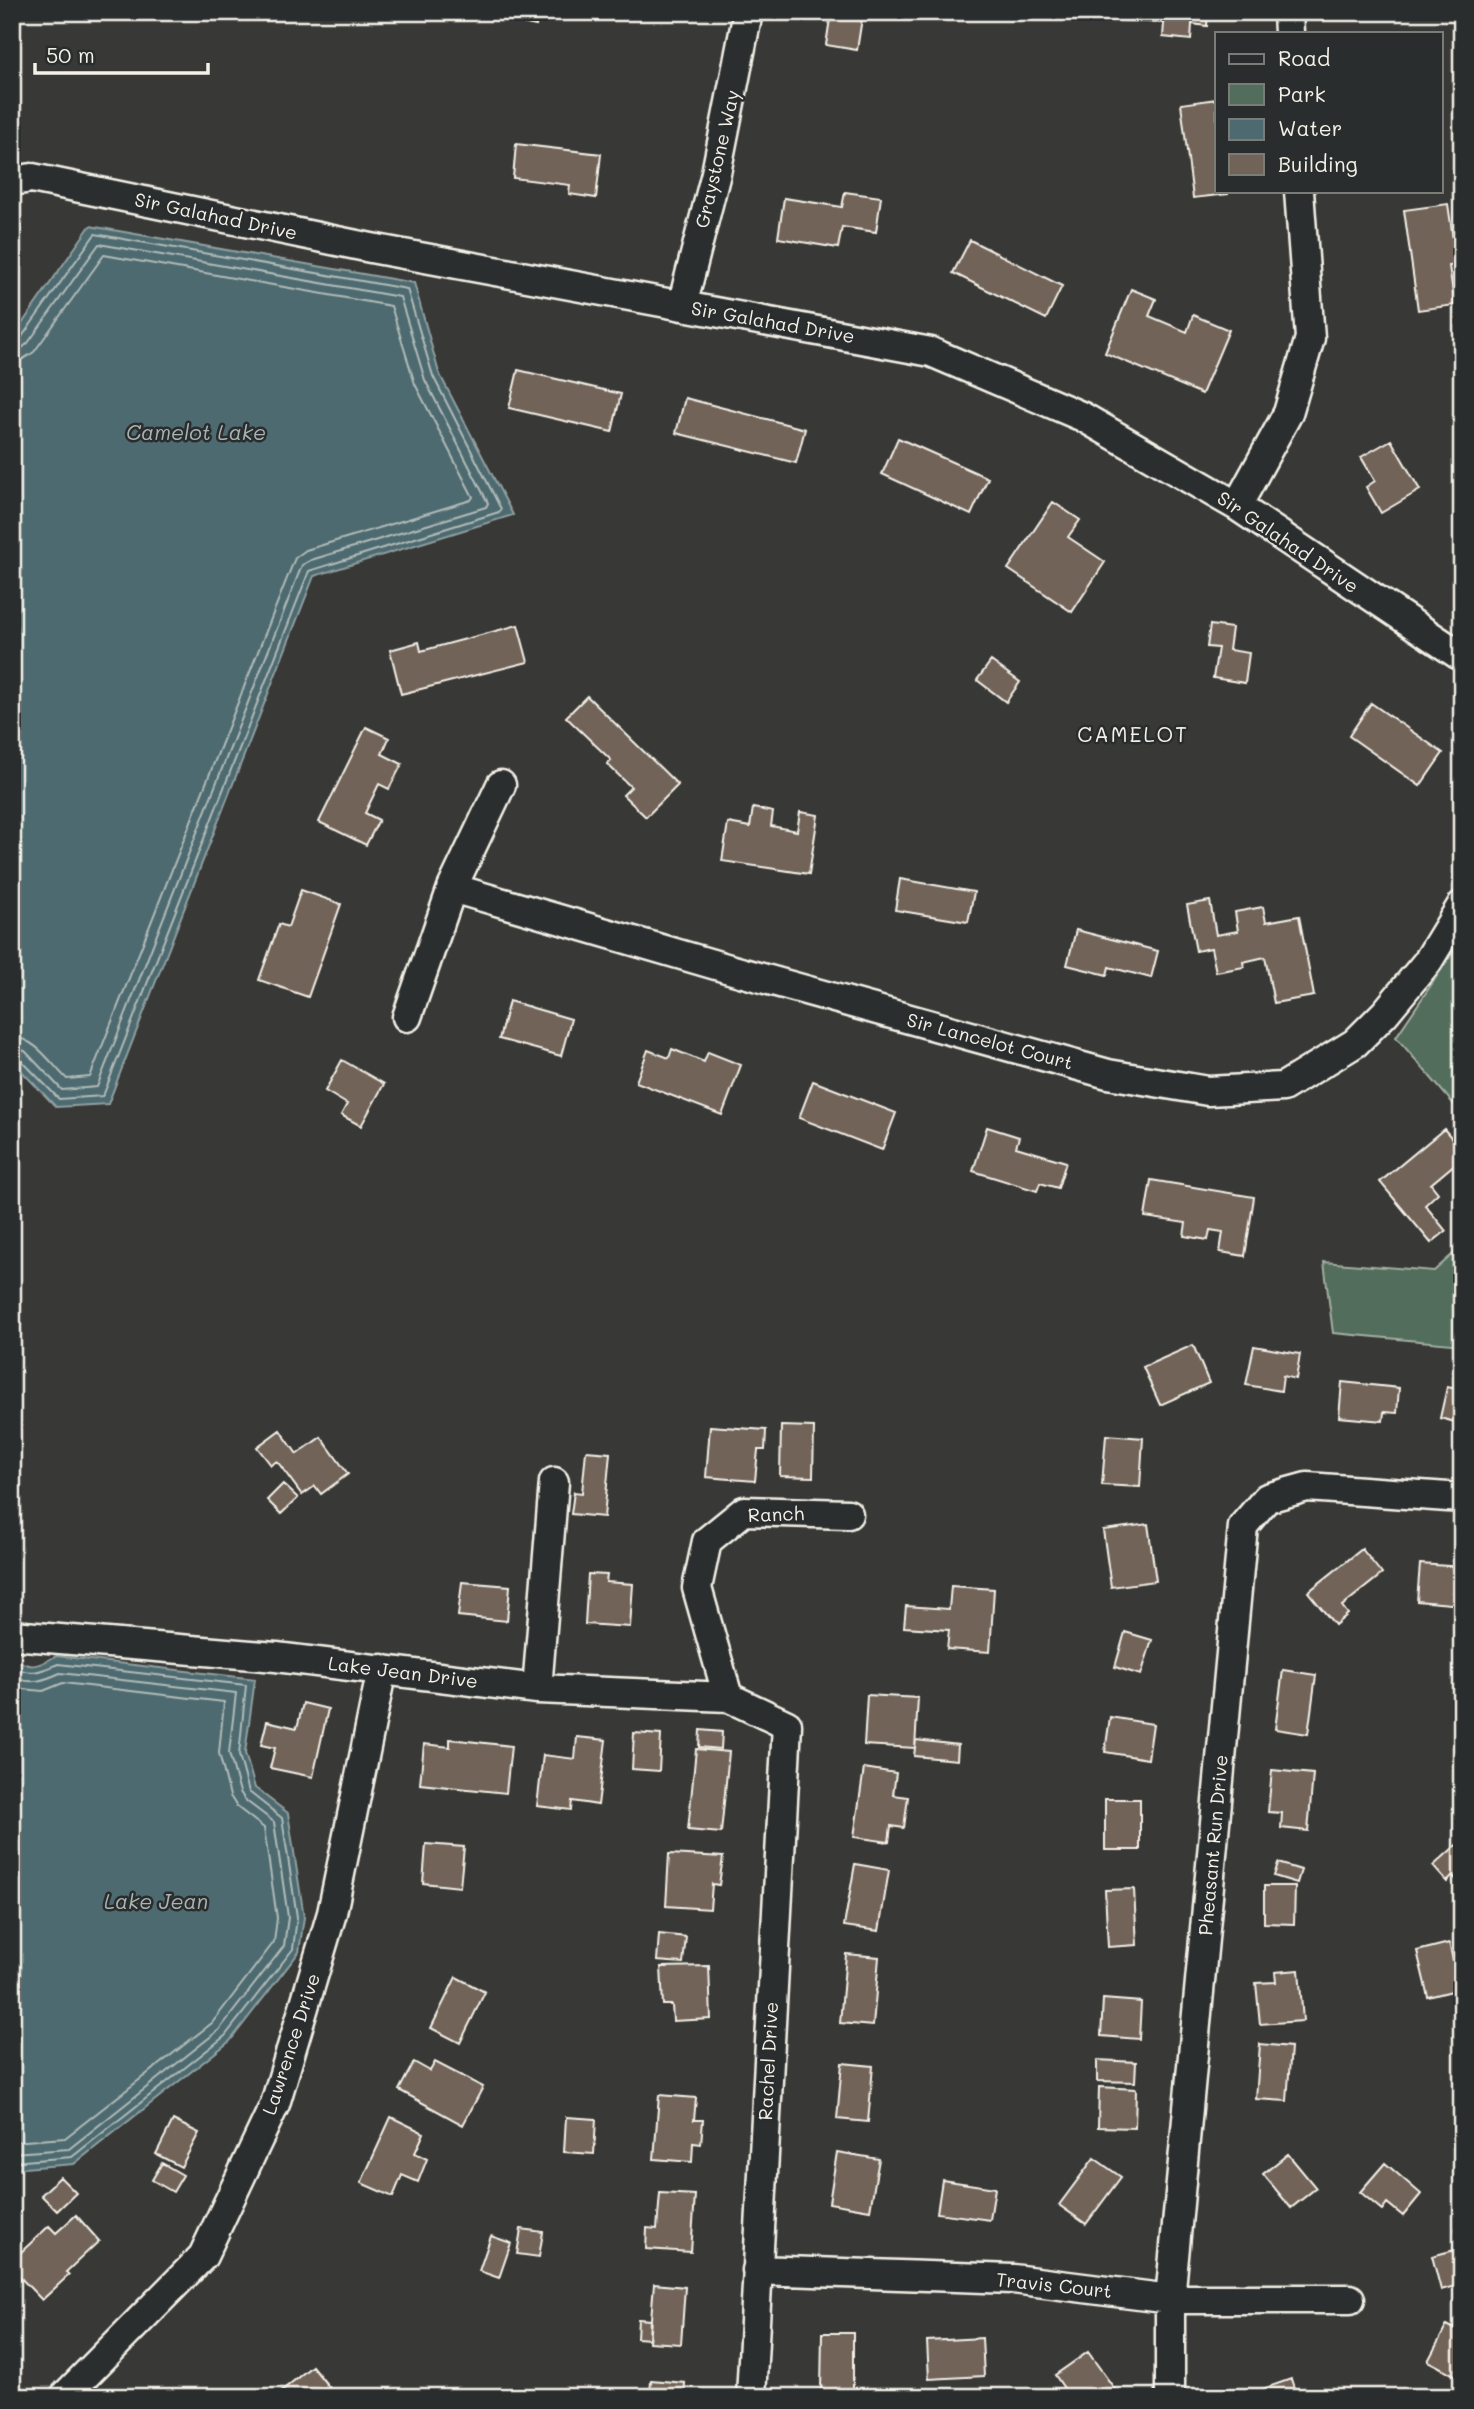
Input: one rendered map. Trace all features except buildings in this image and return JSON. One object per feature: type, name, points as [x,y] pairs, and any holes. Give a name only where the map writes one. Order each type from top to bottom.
[{"type":"street","name":"Graystone Way","points":[[682,306],[716,173],[748,12]]},
{"type":"street","points":[[1288,12],[1289,32]]},
{"type":"street","name":"Sir Galahad Drive","points":[[12,181],[32,178],[371,248],[931,352],[1083,417],[1237,506],[1462,657]]},
{"type":"street","points":[[1237,506],[1288,413],[1310,338],[1299,192]]},
{"type":"street","points":[[407,1017],[452,888],[501,785]]},
{"type":"street","name":"Sir Lancelot Court","points":[[452,888],[733,970],[1108,1074],[1208,1091],[1283,1087],[1355,1043],[1385,1013],[1428,961],[1462,905]]},
{"type":"street","points":[[537,1689],[554,1482]]},
{"type":"street","name":"Pheasant Run Drive","points":[[1170,2397],[1170,2299],[1243,1526],[1267,1497],[1307,1487],[1462,1499]]},
{"type":"street","name":"Ranch","points":[[728,1697],[697,1588],[707,1541],[744,1511],[848,1514]]},
{"type":"street","name":"Lake Jean Drive","points":[[12,1635],[263,1656],[537,1689],[728,1697],[787,1725]]},
{"type":"street","name":"Lawrence Drive","points":[[64,2397],[203,2256],[275,2104],[332,1913],[382,1669]]},
{"type":"street","name":"Rachel Drive","points":[[751,2397],[787,1725]]},
{"type":"street","name":"Travis Court","points":[[757,2270],[1013,2279],[1170,2299],[1350,2300]]},
{"type":"green space","points":[[1462,939],[1462,1114],[1396,1037]]},
{"type":"green space","points":[[1462,1246],[1462,1345],[1333,1333],[1324,1262],[1434,1271]]},
{"type":"water","name":"Camelot Lake","points":[[90,226],[414,283],[439,373],[513,515],[314,576],[108,1104],[56,1107],[12,1061],[12,338]]},
{"type":"water","name":"Lake Jean","points":[[12,1656],[28,1665],[38,1665],[56,1656],[255,1679],[245,1753],[255,1788],[288,1813],[304,1917],[299,1952],[230,2041],[74,2164],[12,2169]]},
{"type":"district","name":"CAMELOT","points":[[1133,735]]}]
